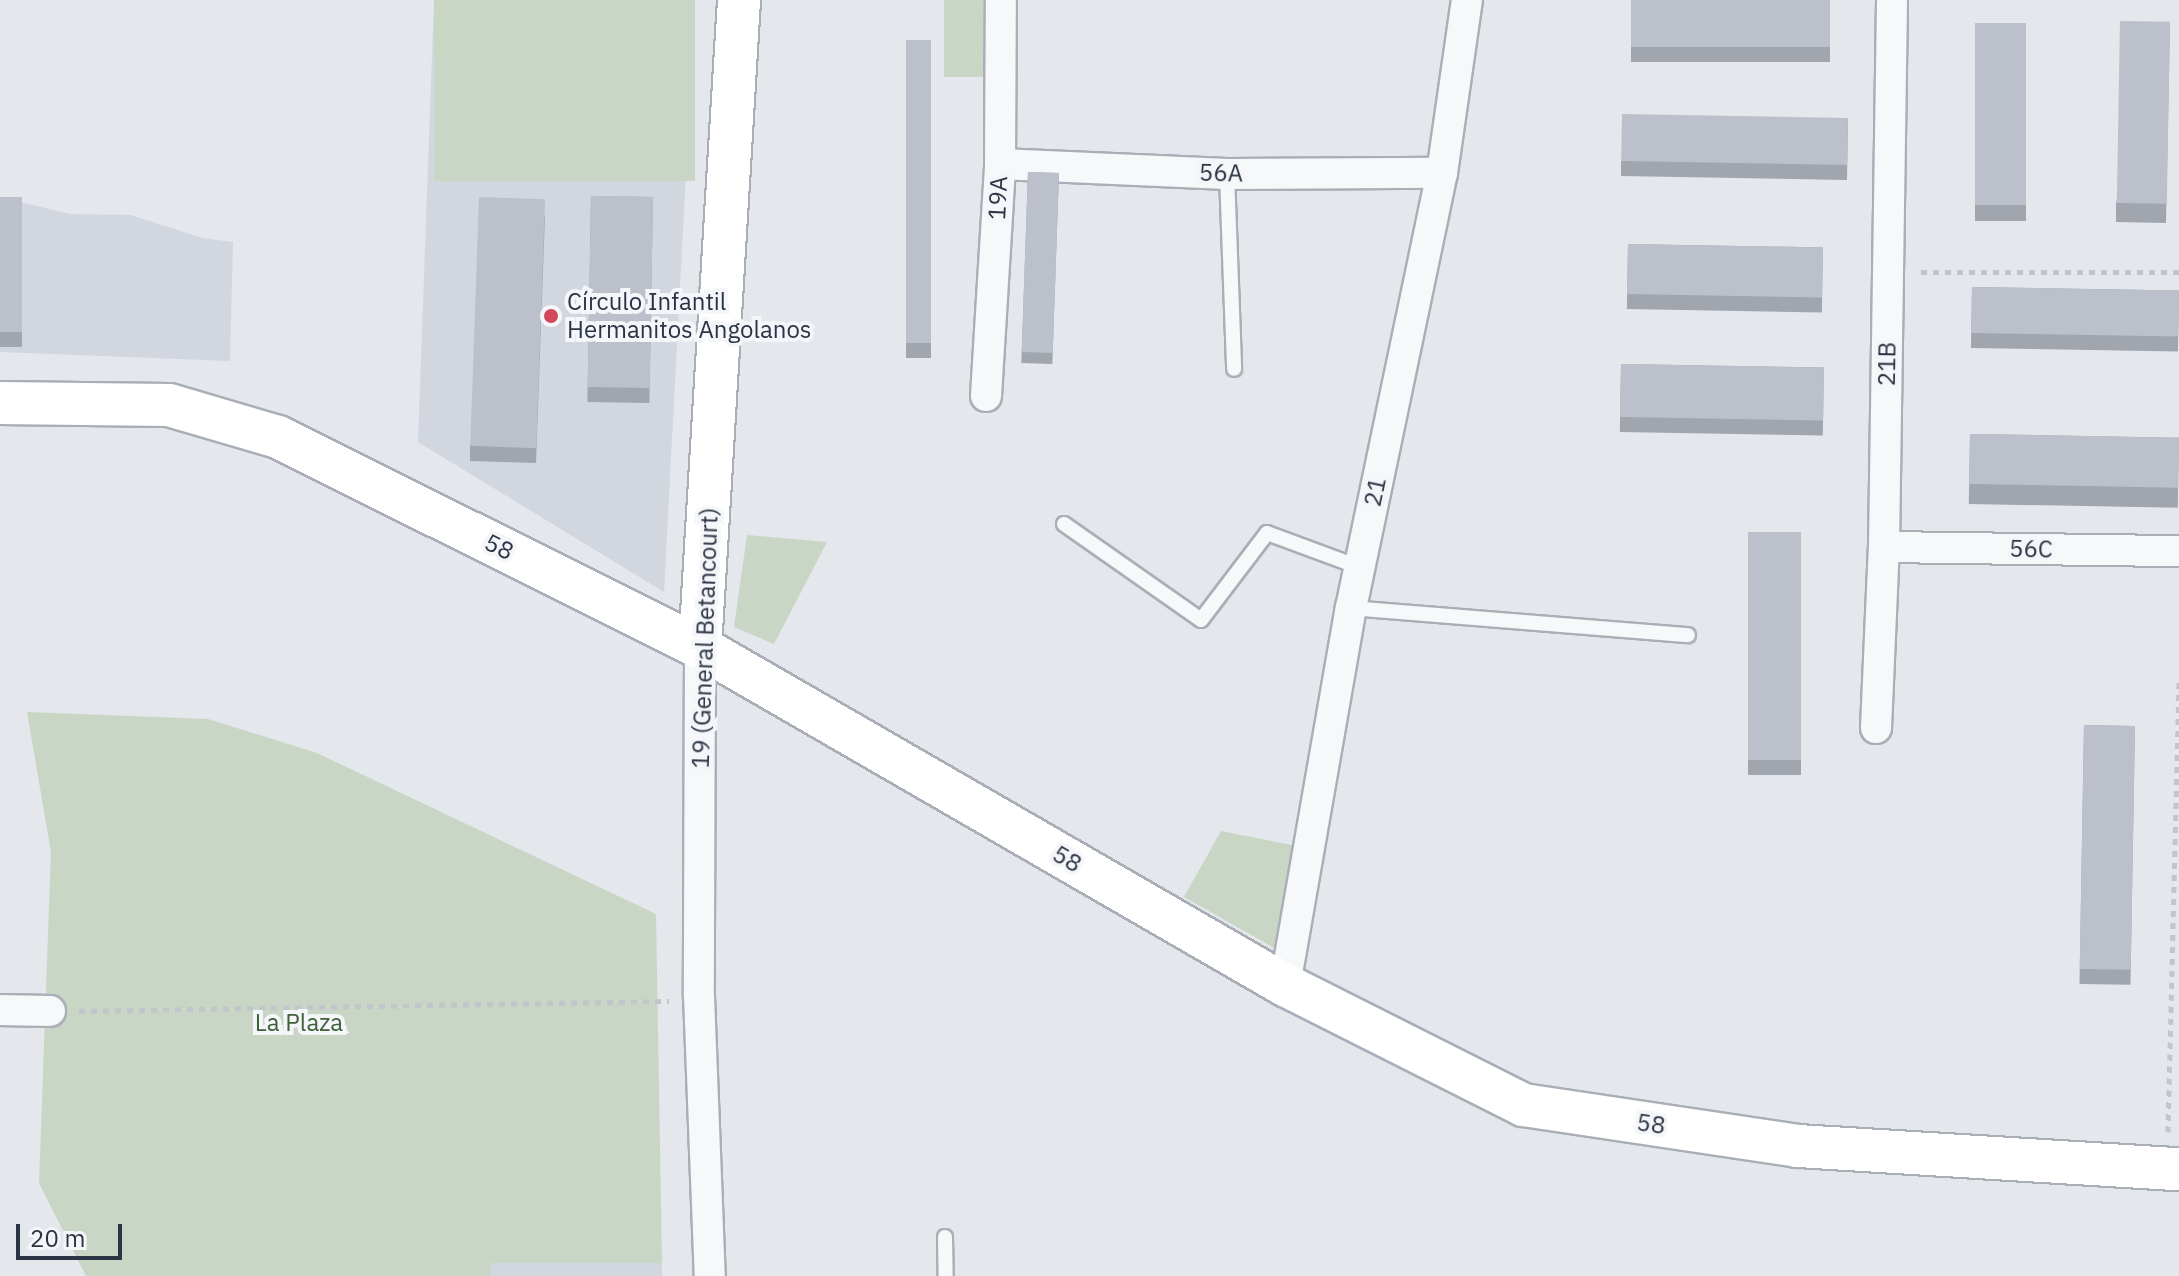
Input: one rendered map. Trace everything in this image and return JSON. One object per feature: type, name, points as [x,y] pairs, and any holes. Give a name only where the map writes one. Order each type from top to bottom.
[{"type":"main road","name":"19 (General Betancourt)","points":[[700,647],[739,0]]},
{"type":"main road","name":"58","points":[[0,403],[169,405],[278,437],[700,647],[1285,985],[1524,1105],[1798,1146],[2173,1169]]},
{"type":"street","name":"19A","points":[[986,396],[1000,164],[1001,0]]},
{"type":"street","name":"21","points":[[1285,985],[1351,608],[1442,173],[1467,0]]},
{"type":"street","name":"21B","points":[[1876,728],[1884,547],[1892,0]]},
{"type":"street","name":"56A","points":[[1000,164],[1227,174],[1442,173]]},
{"type":"street","name":"56C","points":[[1884,547],[2179,551]]},
{"type":"street","name":"19 (General Betancourt)","points":[[700,647],[699,996],[710,1276]]},
{"type":"street","points":[[0,1010],[50,1011]]},
{"type":"lane","points":[[1227,174],[1234,369]]},
{"type":"lane","points":[[1064,524],[1201,620],[1267,533],[1359,567]]},
{"type":"lane","points":[[1351,608],[1688,635]]},
{"type":"lane","points":[[945,1237],[946,1276]]},
{"type":"path","points":[[1888,272],[2179,272]]},
{"type":"path","points":[[2173,1169],[2179,676]]},
{"type":"path","points":[[50,1011],[644,1005],[699,996]]},
{"type":"shaded area","name":"Círculo Infantil Hermanitos Angolanos","points":[[434,0],[695,0],[664,592],[418,442]]},
{"type":"shaded area","points":[[0,197],[70,214],[131,215],[202,238],[233,242],[230,361],[0,352]]},
{"type":"shaded area","points":[[490,1263],[662,1263],[662,1276],[490,1276]]},
{"type":"green space","points":[[434,0],[695,0],[695,181],[434,181]]},
{"type":"green space","points":[[944,0],[987,0],[987,77],[944,77]]},
{"type":"green space","points":[[747,535],[827,542],[774,644],[734,627]]},
{"type":"green space","name":"La Plaza","points":[[27,712],[208,719],[317,753],[656,914],[662,1263],[491,1263],[490,1276],[86,1276],[39,1183],[51,852]]},
{"type":"green space","points":[[1221,831],[1297,846],[1274,948],[1184,897]]},
{"type":"building","points":[[1631,0],[1830,0],[1830,47],[1631,47]]},
{"type":"building","points":[[2120,21],[2170,22],[2167,204],[2117,203]]},
{"type":"building","points":[[1975,23],[2026,23],[2026,205],[1975,205]]},
{"type":"building","points":[[906,40],[931,40],[931,343],[906,343]]},
{"type":"building","points":[[1622,114],[1848,118],[1847,165],[1621,161]]},
{"type":"building","points":[[1028,172],[1059,173],[1053,353],[1022,352]]},
{"type":"building","points":[[591,196],[653,197],[650,388],[588,387]]},
{"type":"building","points":[[0,197],[22,197],[22,332],[0,332]]},
{"type":"building","points":[[479,197],[545,199],[536,448],[470,446]]},
{"type":"building","points":[[1628,244],[1823,247],[1822,297],[1627,294]]},
{"type":"building","points":[[1972,287],[2179,291],[2178,337],[1971,333]]},
{"type":"building","points":[[1621,364],[1824,368],[1823,421],[1620,417]]},
{"type":"building","points":[[1970,434],[2179,438],[2178,488],[1969,484]]},
{"type":"building","points":[[1748,532],[1801,532],[1801,760],[1748,760]]},
{"type":"building","points":[[2084,725],[2135,726],[2131,970],[2080,969]]},
{"type":"place","name":"Círculo Infantil Hermanitos Angolanos","points":[[551,316]]}]
